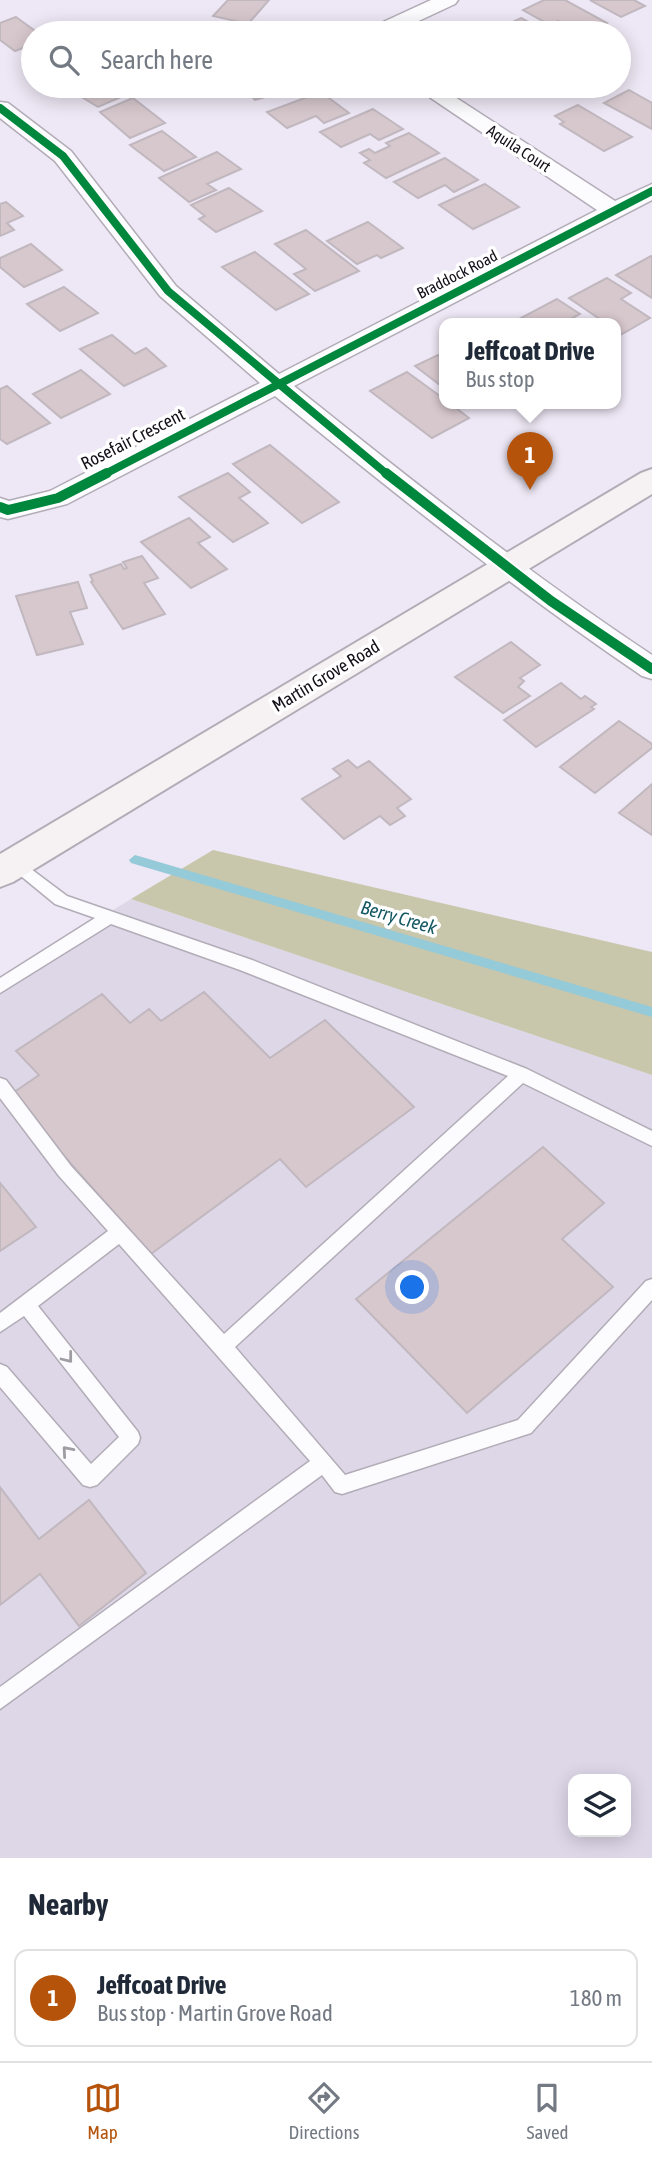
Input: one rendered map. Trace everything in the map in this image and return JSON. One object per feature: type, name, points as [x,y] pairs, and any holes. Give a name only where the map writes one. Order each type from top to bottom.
[{"type":"main road","name":"Martin Grove Road","points":[[8,867],[652,480]]},
{"type":"street","points":[[401,21],[448,0]]},
{"type":"street","name":"Aquila Court","points":[[442,98],[614,211]]},
{"type":"street","points":[[0,108],[63,156],[168,291],[277,384],[508,568],[652,669]]},
{"type":"street","name":"Braddock Road","points":[[277,384],[652,191]]},
{"type":"street","name":"Rosefair Crescent","points":[[0,507],[8,510],[58,498],[277,384]]},
{"type":"lane","points":[[8,867],[61,901],[246,965],[521,1074],[652,1139]]},
{"type":"lane","points":[[0,986],[110,917]]},
{"type":"lane","points":[[223,1346],[521,1074]]},
{"type":"lane","points":[[0,1085],[65,1171],[223,1346],[342,1485],[524,1427],[652,1287]]},
{"type":"lane","points":[[0,1324],[121,1232]]},
{"type":"lane","points":[[0,1373],[90,1478],[131,1438],[26,1305]]},
{"type":"lane","points":[[0,1699],[323,1464]]},
{"type":"shaded area","points":[[131,899],[652,1075],[652,1858],[0,1858],[0,979]]},
{"type":"green space","points":[[213,850],[652,952],[652,1075],[131,899]]},
{"type":"building","points":[[228,0],[269,0],[251,21],[213,16]]},
{"type":"building","points":[[544,0],[565,0],[603,21],[543,21],[523,10]]},
{"type":"building","points":[[590,0],[634,0],[645,6],[621,17]]},
{"type":"building","points":[[16,17],[22,21],[21,49],[15,51],[0,40],[0,23]]},
{"type":"building","points":[[631,91],[652,103],[652,129],[604,103],[614,98],[631,98]]},
{"type":"building","points":[[83,98],[119,98],[98,107]]},
{"type":"building","points":[[133,98],[165,123],[130,138],[100,112]]},
{"type":"building","points":[[305,98],[329,98],[349,113],[324,123],[316,116],[287,128],[267,112]]},
{"type":"building","points":[[578,105],[632,137],[604,151],[560,124],[564,122],[555,116]]},
{"type":"building","points":[[373,109],[403,129],[379,140],[370,134],[341,147],[320,132]]},
{"type":"building","points":[[162,131],[196,157],[164,171],[130,145]]},
{"type":"building","points":[[409,133],[439,153],[386,178],[364,163],[370,160],[360,153],[369,149],[375,153],[390,146],[386,143]]},
{"type":"building","points":[[217,152],[241,169],[207,184],[216,190],[189,202],[159,178]]},
{"type":"building","points":[[445,158],[478,180],[454,192],[445,185],[418,198],[394,182]]},
{"type":"building","points":[[485,184],[519,207],[473,229],[439,205]]},
{"type":"building","points":[[229,188],[262,211],[216,232],[199,219],[205,216],[191,205]]},
{"type":"building","points":[[6,202],[23,216],[7,223],[14,230],[0,236],[0,204]]},
{"type":"building","points":[[368,222],[403,248],[381,258],[377,255],[357,264],[327,241]]},
{"type":"building","points":[[306,230],[359,271],[315,291],[294,274],[306,269],[275,244]]},
{"type":"building","points":[[31,244],[62,270],[24,287],[0,267],[0,258]]},
{"type":"building","points":[[255,252],[309,294],[276,310],[222,267]]},
{"type":"building","points":[[652,257],[652,298],[616,275]]},
{"type":"building","points":[[607,278],[631,293],[621,299],[650,318],[622,334],[621,318],[598,318],[569,298]]},
{"type":"building","points":[[64,287],[98,313],[60,331],[27,304]]},
{"type":"building","points":[[557,299],[580,314],[573,318],[521,318]]},
{"type":"building","points":[[112,335],[135,354],[146,348],[166,366],[124,386],[80,349]]},
{"type":"building","points":[[439,355],[439,384],[415,366]]},
{"type":"building","points":[[81,370],[110,394],[61,418],[33,394]]},
{"type":"building","points":[[407,372],[439,395],[439,409],[457,409],[469,418],[432,438],[370,391]]},
{"type":"building","points":[[7,386],[50,423],[7,444],[0,439],[0,389]]},
{"type":"building","points":[[270,445],[339,502],[302,523],[233,464]]},
{"type":"building","points":[[228,473],[250,492],[239,498],[268,523],[233,542],[179,497]]},
{"type":"building","points":[[189,518],[210,537],[198,543],[227,569],[191,588],[141,542]]},
{"type":"building","points":[[142,556],[158,578],[144,583],[165,614],[123,629],[91,582],[93,581],[90,575],[121,564],[124,569],[127,568],[123,562]]},
{"type":"building","points":[[78,582],[87,608],[70,612],[83,644],[37,655],[16,596]]},
{"type":"building","points":[[511,642],[540,665],[520,678],[524,681],[518,687],[530,696],[503,713],[455,677]]},
{"type":"building","points":[[561,683],[581,699],[585,696],[596,704],[591,707],[594,709],[536,747],[504,720]]},
{"type":"building","points":[[619,721],[652,744],[652,748],[595,793],[560,767]]},
{"type":"building","points":[[348,760],[357,768],[369,761],[411,799],[397,808],[405,816],[390,825],[380,816],[344,839],[302,799],[341,776],[333,769]]},
{"type":"building","points":[[652,784],[652,835],[619,813]]},
{"type":"building","points":[[204,992],[270,1058],[325,1020],[414,1107],[306,1187],[280,1159],[151,1254],[10,1095],[39,1075],[16,1051],[102,994],[130,1023],[149,1009],[161,1021]]},
{"type":"building","points":[[543,1147],[604,1203],[562,1239],[613,1287],[467,1413],[356,1299]]},
{"type":"building","points":[[0,1183],[36,1227],[0,1251]]},
{"type":"building","points":[[0,1487],[39,1539],[89,1500],[146,1573],[79,1626],[40,1574],[0,1605]]},
{"type":"waterway","name":"Berry Creek","points":[[135,860],[652,1012]]},
{"type":"cycle path","points":[[0,108],[63,156],[168,291],[277,385],[453,527],[551,601],[652,669]]},
{"type":"cycle path","points":[[0,507],[8,510],[58,498],[652,191]]},
{"type":"place","name":"Jeffcoat Drive","points":[[530,490]]}]
